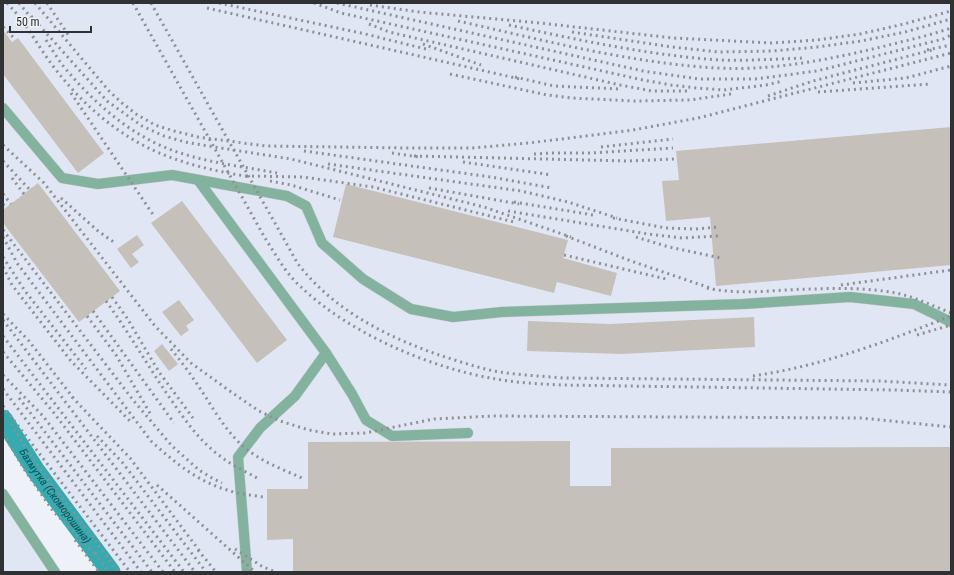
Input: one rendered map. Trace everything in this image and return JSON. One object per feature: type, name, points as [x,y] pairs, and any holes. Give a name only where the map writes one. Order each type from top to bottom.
[{"type":"street","points":[[3,108],[62,178],[98,184],[172,175],[287,196],[306,206],[322,243],[363,279],[411,309],[453,317],[502,312],[743,304],[850,297],[914,304],[951,322]]},
{"type":"street","points":[[198,180],[326,353],[352,394],[366,420],[392,436],[468,433]]},
{"type":"street","points":[[247,572],[238,457],[260,428],[295,396],[326,353]]},
{"type":"street","points":[[3,494],[55,572]]},
{"type":"shaded area","points":[[3,3],[951,3],[951,572],[98,572],[3,428]]},
{"type":"shaded area","points":[[3,497],[62,572],[3,572]]},
{"type":"building","points":[[3,30],[12,42],[18,38],[104,153],[78,173],[3,74]]},
{"type":"building","points":[[951,127],[951,265],[716,286],[710,217],[666,221],[662,181],[679,180],[676,151]]},
{"type":"building","points":[[38,183],[120,291],[79,322],[3,223],[3,210]]},
{"type":"building","points":[[346,184],[568,240],[563,258],[617,273],[611,296],[557,282],[554,293],[333,237]]},
{"type":"building","points":[[182,201],[287,340],[257,363],[151,223]]},
{"type":"building","points":[[137,235],[144,245],[132,254],[139,262],[131,268],[117,249]]},
{"type":"building","points":[[179,300],[194,320],[186,326],[189,330],[181,336],[162,312]]},
{"type":"building","points":[[754,317],[755,347],[622,354],[527,351],[528,321],[610,324]]},
{"type":"building","points":[[162,344],[178,364],[169,371],[154,351]]},
{"type":"building","points":[[570,441],[570,486],[611,486],[611,448],[951,447],[951,572],[293,572],[293,539],[267,540],[267,489],[308,489],[308,442]]},
{"type":"waterway","name":"Бахмутка (Скоморошина)","points":[[3,419],[36,471],[111,572]]},
{"type":"railway","points":[[7,3],[20,18],[47,58],[75,92],[100,116],[127,136],[142,145],[180,161],[203,168],[251,177]]},
{"type":"railway","points":[[19,3],[33,20]]},
{"type":"railway","points":[[35,3],[109,91],[136,114],[155,125],[198,137],[266,146],[472,148],[529,143],[633,130],[698,118],[951,53]]},
{"type":"railway","points":[[47,3],[69,36]]},
{"type":"railway","points":[[133,3],[265,238],[286,270],[296,282],[320,304],[342,319],[392,346],[418,357],[471,374],[529,383],[562,385],[951,392]]},
{"type":"railway","points":[[151,3],[298,264],[327,294],[360,319],[378,329],[416,347],[480,368],[529,375],[564,378],[879,381],[951,385]]},
{"type":"railway","points":[[219,3],[361,33],[430,50]]},
{"type":"railway","points":[[314,3],[341,13],[671,85],[724,90],[766,85],[783,81]]},
{"type":"railway","points":[[337,3],[643,71],[699,79],[755,79],[817,71],[943,39],[951,35]]},
{"type":"railway","points":[[370,5],[419,12],[540,23],[673,38],[772,43],[817,40],[860,34],[951,11]]},
{"type":"railway","points":[[207,8],[520,79]]},
{"type":"railway","points":[[31,16],[107,101],[142,126],[164,136],[185,142],[291,159],[484,207],[571,237]]},
{"type":"railway","points":[[572,32],[672,47],[719,52],[773,51],[861,41],[905,32],[951,19]]},
{"type":"railway","points":[[458,21],[619,56],[717,68],[758,68],[799,64],[881,47],[951,28]]},
{"type":"railway","points":[[369,24],[389,32],[620,85],[652,91],[687,91]]},
{"type":"railway","points":[[509,25],[613,46],[692,58],[719,60],[804,58]]},
{"type":"railway","points":[[3,27],[14,38]]},
{"type":"railway","points":[[46,40],[63,66],[77,82],[107,111],[140,135],[164,147],[192,156],[220,163],[277,173]]},
{"type":"railway","points":[[423,44],[481,65]]},
{"type":"railway","points":[[927,50],[951,45]]},
{"type":"railway","points":[[768,96],[813,81],[932,50]]},
{"type":"railway","points":[[853,83],[906,78],[951,66]]},
{"type":"railway","points":[[450,74],[547,95],[571,98],[635,101],[690,100],[731,94]]},
{"type":"railway","points":[[515,77],[554,86],[620,89]]},
{"type":"railway","points":[[818,92],[930,84]]},
{"type":"railway","points":[[71,93],[154,216]]},
{"type":"railway","points":[[601,147],[673,139]]},
{"type":"railway","points":[[3,145],[44,183],[155,326],[191,363],[259,411],[280,421],[309,430],[332,434],[365,433],[434,419],[493,416],[861,418],[951,427]]},
{"type":"railway","points":[[534,154],[590,153],[673,148]]},
{"type":"railway","points":[[304,151],[491,177],[552,188]]},
{"type":"railway","points":[[392,153],[419,157]]},
{"type":"railway","points":[[414,156],[629,161],[674,159]]},
{"type":"railway","points":[[3,161],[30,190]]},
{"type":"railway","points":[[463,162],[552,175]]},
{"type":"railway","points":[[328,164],[521,191],[568,202],[617,218]]},
{"type":"railway","points":[[246,176],[303,177],[373,187],[514,222]]},
{"type":"railway","points":[[12,178],[24,194]]},
{"type":"railway","points":[[270,181],[291,185],[340,200]]},
{"type":"railway","points":[[429,188],[519,204]]},
{"type":"railway","points":[[3,194],[11,204]]},
{"type":"railway","points":[[61,198],[98,231],[115,243]]},
{"type":"railway","points":[[514,202],[593,215]]},
{"type":"railway","points":[[3,204],[5,208]]},
{"type":"railway","points":[[508,211],[648,234],[682,238],[718,236]]},
{"type":"railway","points":[[613,218],[666,228],[695,229],[718,227]]},
{"type":"railway","points":[[3,230],[133,400],[172,446],[199,470],[222,483]]},
{"type":"railway","points":[[566,236],[631,261],[713,289]]},
{"type":"railway","points":[[3,237],[17,263],[151,441],[186,470],[206,482],[231,491],[263,497]]},
{"type":"railway","points":[[636,237],[669,247],[721,258]]},
{"type":"railway","points":[[564,255],[666,279]]},
{"type":"railway","points":[[3,257],[25,291],[86,369]]},
{"type":"railway","points":[[3,267],[12,285],[71,361],[131,422]]},
{"type":"railway","points":[[841,285],[951,270]]},
{"type":"railway","points":[[707,288],[734,292],[835,288],[876,290],[910,297],[951,313]]},
{"type":"railway","points":[[112,297],[127,318],[159,372],[193,418]]},
{"type":"railway","points":[[106,301],[165,391],[195,432],[213,451],[233,465],[257,478]]},
{"type":"railway","points":[[93,311],[174,423]]},
{"type":"railway","points":[[3,314],[29,341],[75,400]]},
{"type":"railway","points":[[87,316],[116,355],[151,415]]},
{"type":"railway","points":[[753,376],[779,372],[854,352],[951,316]]},
{"type":"railway","points":[[3,320],[195,572]]},
{"type":"railway","points":[[917,335],[951,325]]},
{"type":"railway","points":[[3,336],[184,572]]},
{"type":"railway","points":[[171,349],[191,375],[220,420],[233,437],[249,451],[262,459],[302,478]]},
{"type":"railway","points":[[3,352],[54,413],[175,572]]},
{"type":"railway","points":[[3,375],[43,416],[163,572]]},
{"type":"railway","points":[[3,389],[141,572]]},
{"type":"railway","points":[[72,397],[130,458],[201,553]]},
{"type":"railway","points":[[19,398],[152,572]]},
{"type":"railway","points":[[3,406],[130,572]]},
{"type":"railway","points":[[11,424],[32,458],[119,572]]},
{"type":"railway","points":[[3,433],[24,469],[53,511],[97,556]]},
{"type":"railway","points":[[97,436],[122,462],[206,572]]},
{"type":"railway","points":[[47,484],[57,503],[75,527]]},
{"type":"railway","points":[[157,485],[255,572]]},
{"type":"railway","points":[[75,540],[99,572]]},
{"type":"railway","points":[[235,549],[263,567],[276,572]]},
{"type":"railway","points":[[198,550],[216,572]]},
{"type":"railway","points":[[95,553],[109,572]]}]
